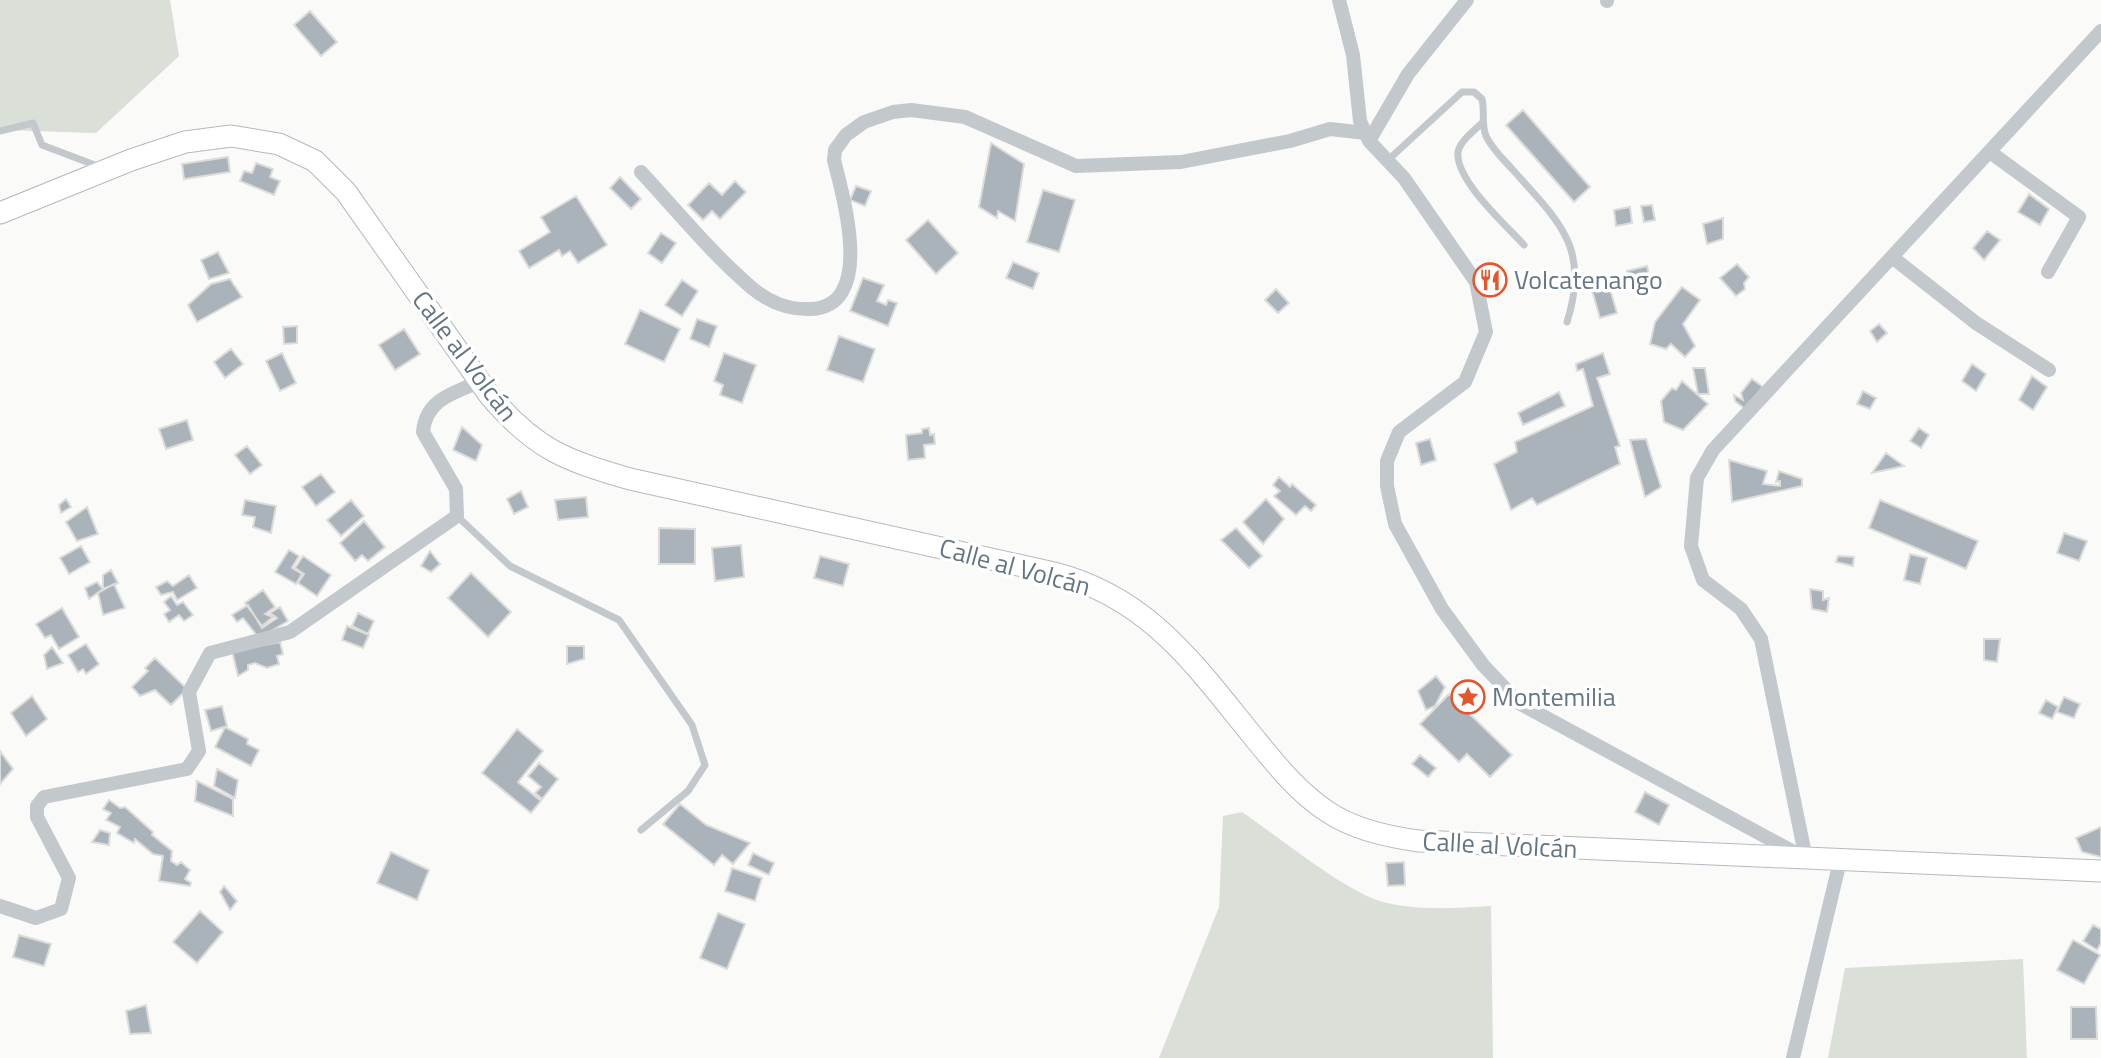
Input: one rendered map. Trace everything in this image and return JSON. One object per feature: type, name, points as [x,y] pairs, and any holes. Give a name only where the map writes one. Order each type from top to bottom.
[{"type":"street","points":[[1339,0],[1353,55],[1360,121],[1367,137],[1404,178],[1476,282],[1486,332],[1465,382],[1399,432],[1387,461],[1387,486],[1395,524],[1442,609],[1483,665],[1519,703],[1806,859]]},
{"type":"street","points":[[1367,137],[1408,74],[1467,0]]},
{"type":"street","points":[[1806,859],[1761,639],[1741,609],[1703,580],[1691,546],[1698,478],[1713,450],[2101,31]]},
{"type":"street","points":[[641,172],[753,289],[778,305],[816,309],[838,297],[851,267],[834,160],[835,150],[846,135],[864,122],[893,112],[925,111],[965,117],[1076,166],[1181,162],[1290,141],[1330,129],[1367,137]]},
{"type":"street","name":"Calle al Volcán","points":[[0,213],[185,142],[220,136],[265,140],[315,161],[346,192],[480,382],[523,431],[573,463],[630,479],[1054,573],[1110,594],[1145,616],[1185,653],[1295,786],[1329,813],[1354,826],[1419,841],[2101,871]]},
{"type":"street","points":[[1990,152],[2076,212],[2079,217],[2048,272]]},
{"type":"street","points":[[1892,257],[1976,323],[2049,370]]},
{"type":"street","points":[[0,906],[36,918],[61,909],[69,878],[37,817],[37,806],[44,797],[187,769],[199,751],[189,691],[210,653],[290,632],[457,516],[456,489],[423,432],[424,421],[437,401],[480,382]]},
{"type":"street","points":[[1793,1058],[1840,861]]},
{"type":"lane","points":[[1388,160],[1462,92],[1474,92],[1482,99],[1482,123],[1492,147],[1564,228],[1573,250],[1574,270],[1567,321]]},
{"type":"lane","points":[[0,131],[33,123],[42,145],[107,170]]},
{"type":"lane","points":[[1482,123],[1463,142],[1458,152],[1460,167],[1471,187],[1524,245]]},
{"type":"lane","points":[[457,516],[510,566],[619,620],[692,725],[705,765],[688,791],[641,830]]},
{"type":"shaded area","points":[[0,0],[170,0],[179,56],[96,133],[0,130]]},
{"type":"shaded area","points":[[1242,812],[1332,876],[1383,902],[1437,908],[1491,906],[1493,1058],[1159,1058],[1219,907],[1223,816]]},
{"type":"shaded area","points":[[2023,959],[2027,1058],[1828,1058],[1845,968]]},
{"type":"building","points":[[310,11],[337,42],[321,56],[294,25]]},
{"type":"building","points":[[1523,110],[1590,187],[1574,202],[1506,125]]},
{"type":"building","points":[[991,143],[1024,164],[1015,221],[998,211],[997,218],[979,207]]},
{"type":"building","points":[[228,157],[230,172],[184,179],[182,164]]},
{"type":"building","points":[[256,163],[273,169],[270,177],[280,181],[274,195],[240,181],[244,171],[252,173]]},
{"type":"building","points":[[620,177],[641,199],[631,209],[610,188]]},
{"type":"building","points":[[735,181],[746,192],[720,219],[712,211],[703,220],[688,205],[709,183],[722,195]]},
{"type":"building","points":[[856,186],[871,191],[865,206],[850,200]]},
{"type":"building","points":[[1043,190],[1075,200],[1059,252],[1027,242]]},
{"type":"building","points":[[2029,194],[2049,209],[2040,225],[2018,212]]},
{"type":"building","points":[[576,196],[607,245],[578,263],[570,251],[562,256],[559,250],[529,268],[519,251],[550,232],[541,217]]},
{"type":"building","points":[[1652,205],[1655,220],[1644,222],[1641,206]]},
{"type":"building","points":[[1630,207],[1632,223],[1616,226],[1614,210]]},
{"type":"building","points":[[1723,218],[1723,239],[1707,244],[1703,224]]},
{"type":"building","points":[[928,220],[958,253],[936,274],[906,240]]},
{"type":"building","points":[[1987,231],[2000,240],[1984,260],[1973,248]]},
{"type":"building","points":[[661,233],[676,243],[662,263],[648,253]]},
{"type":"building","points":[[218,252],[229,273],[209,279],[201,260]]},
{"type":"building","points":[[1013,262],[1039,273],[1033,289],[1006,278]]},
{"type":"building","points":[[1737,264],[1749,277],[1744,283],[1745,289],[1736,296],[1720,278]]},
{"type":"building","points":[[1647,266],[1650,278],[1630,282],[1627,271]]},
{"type":"building","points":[[863,278],[884,285],[877,301],[886,305],[888,300],[897,303],[888,326],[850,311]]},
{"type":"building","points":[[230,279],[242,297],[197,322],[188,305],[211,284]]},
{"type":"building","points":[[682,280],[698,291],[682,316],[665,305]]},
{"type":"building","points":[[1608,282],[1617,313],[1600,318],[1591,287]]},
{"type":"building","points":[[1682,287],[1700,300],[1683,324],[1695,346],[1685,357],[1671,344],[1666,349],[1650,344],[1655,322]]},
{"type":"building","points":[[1276,289],[1289,303],[1278,313],[1265,300]]},
{"type":"building","points":[[640,310],[680,329],[664,362],[625,344]]},
{"type":"building","points":[[697,319],[717,326],[709,347],[690,339]]},
{"type":"building","points":[[1879,324],[1887,333],[1877,342],[1870,331]]},
{"type":"building","points":[[297,326],[297,343],[284,344],[283,327]]},
{"type":"building","points":[[404,329],[420,354],[395,370],[379,345]]},
{"type":"building","points":[[839,336],[875,349],[863,382],[827,370]]},
{"type":"building","points":[[231,349],[243,364],[225,378],[214,362]]},
{"type":"building","points":[[282,353],[296,383],[280,391],[266,361]]},
{"type":"building","points":[[724,353],[756,365],[742,403],[720,395],[723,385],[714,381]]},
{"type":"building","points":[[1603,353],[1610,374],[1597,378],[1620,446],[1615,447],[1620,464],[1537,505],[1532,498],[1511,510],[1494,464],[1517,452],[1515,442],[1593,406],[1583,369],[1577,371],[1576,364]]},
{"type":"building","points":[[1972,364],[1986,374],[1976,391],[1962,381]]},
{"type":"building","points":[[1693,368],[1705,368],[1709,394],[1698,394]]},
{"type":"building","points":[[2032,376],[2047,387],[2033,410],[2019,400]]},
{"type":"building","points":[[1752,379],[1763,387],[1745,409],[1735,401],[1734,395],[1743,400],[1741,393]]},
{"type":"building","points":[[1682,381],[1708,404],[1683,430],[1664,422],[1661,401],[1672,388],[1676,390]]},
{"type":"building","points":[[1863,391],[1876,398],[1870,409],[1857,404]]},
{"type":"building","points":[[1559,392],[1565,406],[1523,425],[1518,413]]},
{"type":"building","points":[[187,420],[193,440],[166,449],[159,429]]},
{"type":"building","points":[[462,427],[482,445],[476,461],[453,450]]},
{"type":"building","points":[[929,428],[930,435],[934,434],[935,444],[924,445],[925,458],[908,460],[906,435],[922,433],[922,429]]},
{"type":"building","points":[[1919,428],[1929,435],[1921,448],[1910,441]]},
{"type":"building","points":[[1430,439],[1436,460],[1421,465],[1416,443]]},
{"type":"building","points":[[1646,439],[1661,487],[1645,497],[1630,440]]},
{"type":"building","points":[[247,446],[262,465],[250,474],[235,455]]},
{"type":"building","points":[[1886,453],[1904,466],[1872,473]]},
{"type":"building","points":[[1729,460],[1767,471],[1763,484],[1780,486],[1780,481],[1776,482],[1779,471],[1802,479],[1802,486],[1732,502]]},
{"type":"building","points":[[321,474],[335,492],[316,506],[302,487]]},
{"type":"building","points":[[1279,477],[1290,487],[1292,484],[1316,505],[1311,511],[1305,506],[1296,515],[1274,496],[1280,491],[1273,485]]},
{"type":"building","points":[[521,491],[528,507],[514,514],[507,499]]},
{"type":"building","points":[[586,497],[588,517],[558,520],[555,500]]},
{"type":"building","points":[[66,499],[71,507],[61,513],[59,505]]},
{"type":"building","points":[[1266,499],[1284,519],[1263,544],[1243,522]]},
{"type":"building","points":[[245,500],[276,506],[271,533],[253,527],[255,517],[242,515]]},
{"type":"building","points":[[351,500],[364,516],[341,536],[327,520]]},
{"type":"building","points":[[1880,500],[1978,541],[1966,569],[1869,528]]},
{"type":"building","points":[[87,507],[98,534],[77,541],[66,522]]},
{"type":"building","points":[[364,521],[385,547],[368,561],[362,555],[355,561],[340,543]]},
{"type":"building","points":[[659,528],[695,529],[695,564],[659,564]]},
{"type":"building","points":[[1236,528],[1262,556],[1249,568],[1221,540]]},
{"type":"building","points":[[2064,533],[2087,541],[2079,561],[2057,553]]},
{"type":"building","points":[[741,545],[744,577],[715,581],[712,548]]},
{"type":"building","points":[[81,546],[90,562],[69,574],[60,558]]},
{"type":"building","points":[[289,550],[299,556],[292,568],[302,574],[296,584],[275,572]]},
{"type":"building","points":[[430,551],[440,564],[431,572],[421,566]]},
{"type":"building","points":[[1910,554],[1927,558],[1920,584],[1904,580]]},
{"type":"building","points":[[303,556],[331,575],[317,596],[298,583],[304,574],[295,568]]},
{"type":"building","points":[[820,556],[849,564],[843,586],[814,578]]},
{"type":"building","points":[[1838,556],[1854,557],[1853,566],[1836,562]]},
{"type":"building","points":[[111,570],[118,583],[103,589],[103,575]]},
{"type":"building","points":[[471,573],[511,612],[488,637],[448,598]]},
{"type":"building","points":[[189,575],[197,588],[177,600],[173,592],[161,595],[156,587],[167,581],[173,586]]},
{"type":"building","points":[[97,582],[103,589],[89,599],[85,588]]},
{"type":"building","points":[[114,584],[125,608],[103,615],[98,593]]},
{"type":"building","points":[[1810,589],[1823,591],[1823,600],[1829,598],[1827,612],[1812,609]]},
{"type":"building","points":[[263,590],[275,607],[265,614],[273,617],[262,626],[245,603]]},
{"type":"building","points":[[171,596],[177,605],[183,602],[193,615],[184,621],[179,615],[169,622],[164,614],[170,610],[164,602]]},
{"type":"building","points":[[248,605],[262,628],[277,618],[270,613],[280,607],[288,621],[259,638],[243,618],[237,622],[232,615]]},
{"type":"building","points":[[62,608],[79,637],[59,649],[51,635],[45,638],[36,624]]},
{"type":"building","points":[[358,613],[374,621],[368,634],[352,626]]},
{"type":"building","points":[[347,626],[369,635],[363,648],[342,640]]},
{"type":"building","points":[[1984,639],[2000,639],[1997,662],[1984,660]]},
{"type":"building","points":[[280,642],[283,654],[277,656],[279,664],[267,668],[255,663],[248,665],[248,670],[238,676],[232,651]]},
{"type":"building","points":[[86,644],[99,664],[86,674],[83,669],[78,672],[68,655]]},
{"type":"building","points":[[567,646],[584,646],[584,659],[567,664]]},
{"type":"building","points":[[52,647],[63,663],[47,669],[44,655]]},
{"type":"building","points":[[155,658],[187,689],[171,705],[155,690],[140,696],[132,687],[148,671],[145,668]]},
{"type":"building","points":[[1436,676],[1445,687],[1435,706],[1426,710],[1418,691]]},
{"type":"building","points":[[1449,694],[1512,755],[1490,777],[1467,754],[1459,762],[1420,724]]},
{"type":"building","points":[[32,696],[47,719],[26,736],[11,713]]},
{"type":"building","points":[[2064,697],[2080,704],[2074,718],[2057,712]]},
{"type":"building","points":[[2046,700],[2058,707],[2052,719],[2039,713]]},
{"type":"building","points":[[222,706],[227,726],[211,731],[205,710]]},
{"type":"building","points":[[225,727],[248,739],[247,744],[259,750],[251,766],[215,747]]},
{"type":"building","points":[[517,729],[543,751],[518,782],[541,801],[531,813],[482,773]]},
{"type":"building","points":[[0,751],[13,769],[0,784]]},
{"type":"building","points":[[1420,755],[1436,768],[1428,777],[1412,764]]},
{"type":"building","points":[[539,763],[558,779],[542,799],[535,793],[541,787],[528,776]]},
{"type":"building","points":[[217,769],[238,780],[235,798],[214,786]]},
{"type":"building","points":[[197,781],[233,799],[233,816],[195,801]]},
{"type":"building","points":[[1645,792],[1669,805],[1659,825],[1635,812]]},
{"type":"building","points":[[109,800],[120,808],[125,807],[153,832],[152,835],[172,851],[171,861],[177,865],[181,862],[190,870],[185,879],[191,883],[190,886],[159,881],[163,856],[153,854],[135,839],[134,843],[117,833],[120,827],[106,820],[111,813],[103,809]]},
{"type":"building","points":[[680,804],[706,825],[750,843],[733,864],[722,855],[714,865],[663,824]]},
{"type":"building","points":[[2101,827],[2101,857],[2082,852],[2076,838]]},
{"type":"building","points":[[100,830],[110,833],[109,845],[92,842]]},
{"type":"building","points":[[391,852],[429,870],[417,900],[377,883]]},
{"type":"building","points":[[753,853],[774,863],[769,875],[748,865]]},
{"type":"building","points":[[1404,862],[1405,885],[1388,886],[1386,863]]},
{"type":"building","points":[[732,868],[762,878],[755,901],[725,891]]},
{"type":"building","points":[[224,886],[237,901],[230,910],[220,892]]},
{"type":"building","points":[[200,911],[223,932],[197,963],[173,942]]},
{"type":"building","points":[[718,913],[745,924],[727,969],[700,958]]},
{"type":"building","points":[[2093,925],[2101,929],[2101,943],[2097,950],[2083,941]]},
{"type":"building","points":[[19,935],[51,944],[44,966],[13,957]]},
{"type":"building","points":[[2073,940],[2100,955],[2084,984],[2057,970]]},
{"type":"building","points":[[146,1005],[151,1033],[130,1034],[126,1011]]},
{"type":"building","points":[[2071,1007],[2096,1007],[2097,1039],[2071,1039]]},
{"type":"place","name":"Volcatenango","points":[[1490,280]]},
{"type":"place","name":"Montemilia","points":[[1468,697]]}]
